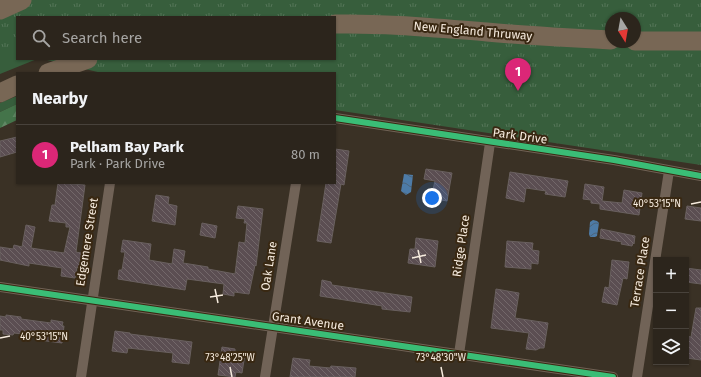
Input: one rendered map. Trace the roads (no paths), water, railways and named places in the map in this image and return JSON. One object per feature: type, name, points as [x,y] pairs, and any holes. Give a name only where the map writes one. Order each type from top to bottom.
[{"type":"highway","points":[[0,10],[22,0]]},
{"type":"highway","name":"New England Thruway","points":[[336,24],[367,23],[411,25],[558,38],[605,40]]},
{"type":"highway","points":[[641,41],[701,41]]},
{"type":"highway","points":[[51,72],[85,60]]},
{"type":"highway","points":[[0,92],[16,85]]},
{"type":"street","name":"Park Drive","points":[[336,118],[490,143],[614,160],[701,176]]},
{"type":"street","name":"Ridge Place","points":[[459,354],[490,143]]},
{"type":"street","name":"Terrace Place","points":[[637,377],[669,171]]},
{"type":"street","name":"Edgemere Street","points":[[81,377],[110,184]]},
{"type":"street","name":"Oak Lane","points":[[265,377],[296,184]]},
{"type":"street","name":"Grant Avenue","points":[[0,287],[613,377]]},
{"type":"water","points":[[404,174],[413,175],[411,192],[406,195],[401,191]]},
{"type":"water","points":[[593,220],[599,223],[597,236],[590,237],[590,222]]},
{"type":"place","name":"Pelham Bay Park","points":[[518,91]]}]
